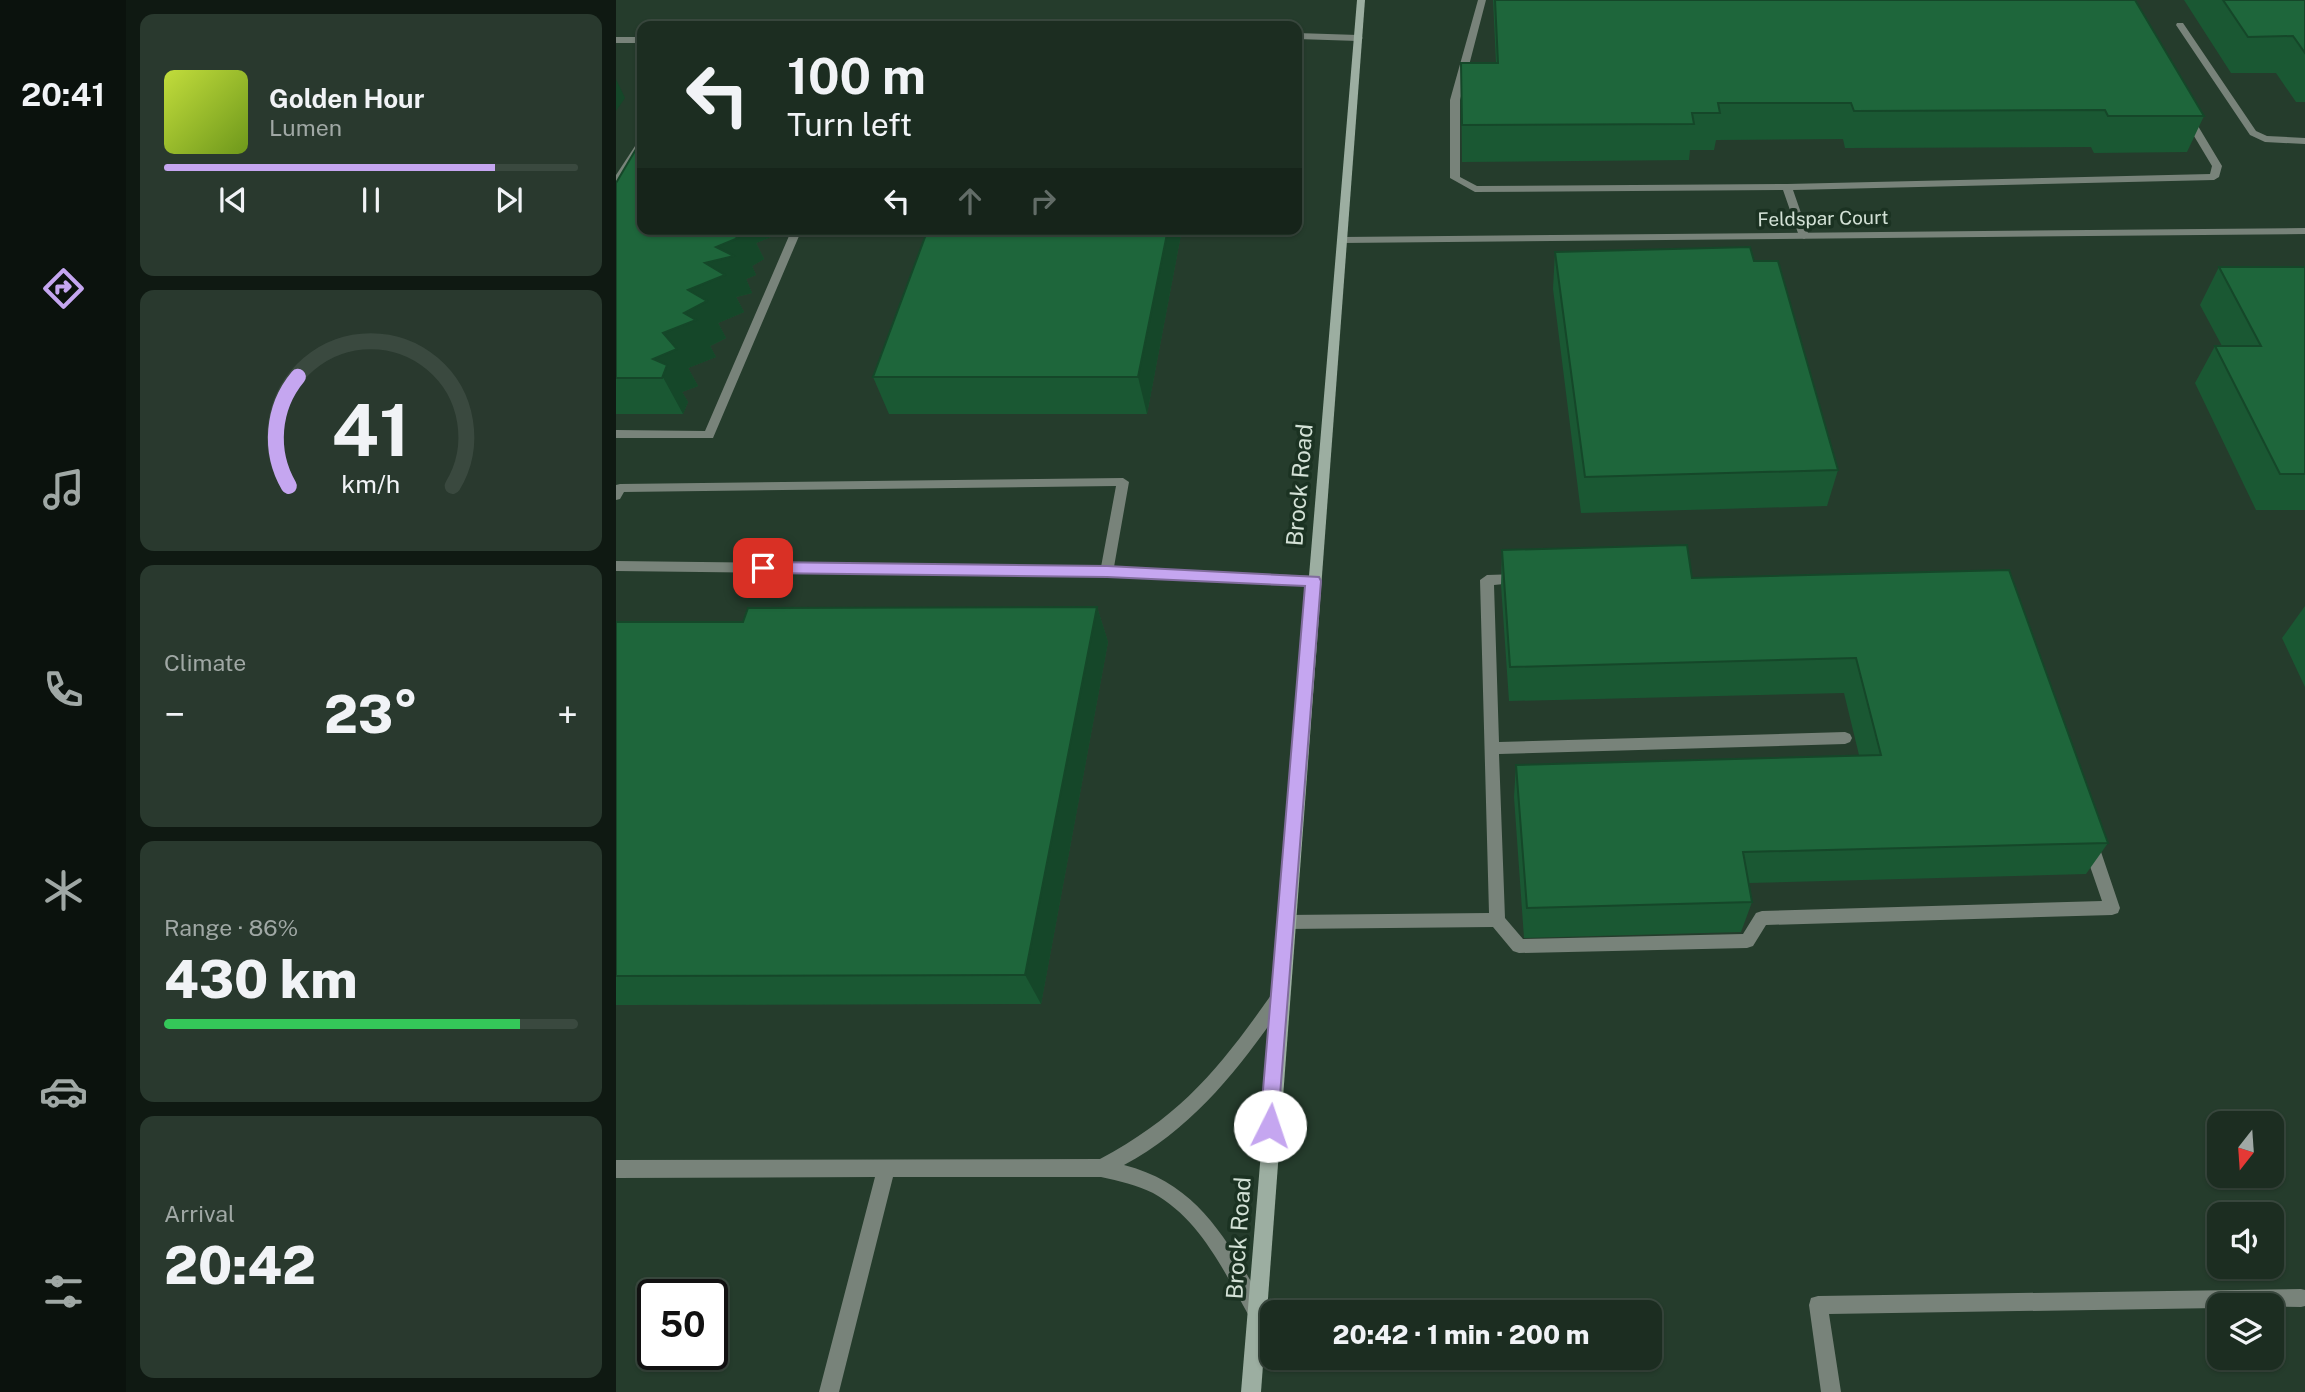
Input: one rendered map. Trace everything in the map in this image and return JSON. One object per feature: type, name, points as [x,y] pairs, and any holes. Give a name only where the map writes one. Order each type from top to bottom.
[{"type":"main road","name":"Brock Road","points":[[1251,1392],[1280,996],[1361,0]]},
{"type":"street","points":[[1482,0],[1455,100],[1455,178],[1475,189],[1787,187],[2214,177],[2217,166],[2181,105]]},
{"type":"street","points":[[2180,25],[2253,133],[2265,139],[2305,141]]},
{"type":"street","points":[[1302,36],[1358,38]]},
{"type":"street","points":[[616,40],[637,40]]},
{"type":"street","points":[[616,183],[637,150]]},
{"type":"street","points":[[1787,187],[1804,236]]},
{"type":"street","name":"Feldspar Court","points":[[1342,240],[2305,231]]},
{"type":"street","points":[[616,434],[709,435],[794,235]]},
{"type":"street","points":[[616,496],[620,488],[1123,482],[1107,572]]},
{"type":"street","points":[[616,566],[1107,572],[1313,581]]},
{"type":"street","points":[[1540,578],[1487,580],[1497,920],[1519,946],[1746,941],[1762,918],[2112,908],[2086,831]]},
{"type":"street","points":[[1492,748],[1846,738]]},
{"type":"street","points":[[1286,922],[1497,920]]},
{"type":"street","points":[[1101,1168],[1150,1143],[1191,1110],[1243,1049],[1280,996]]},
{"type":"street","points":[[616,1169],[1101,1168],[1130,1174],[1160,1185],[1188,1206],[1213,1235],[1256,1309]]},
{"type":"street","points":[[829,1392],[886,1169]]},
{"type":"street","points":[[1831,1392],[1818,1305],[2301,1298]]},
{"type":"building","points":[[1495,0],[2135,0],[2204,116],[2108,116],[2105,110],[1854,111],[1851,103],[1718,103],[1720,113],[1692,113],[1694,124],[1462,125],[1461,63],[1498,63]]},
{"type":"building","points":[[2223,0],[2305,0],[2305,53],[2293,36],[2248,37]]},
{"type":"building","points":[[637,147],[637,235],[733,235],[738,238],[716,247],[734,256],[705,263],[725,275],[688,290],[707,301],[684,313],[696,320],[663,333],[677,349],[653,359],[667,365],[662,378],[616,378],[616,183]]},
{"type":"building","points":[[926,235],[1167,235],[1138,377],[873,377]]},
{"type":"building","points":[[1750,247],[1754,261],[1778,261],[1838,470],[1585,477],[1555,252]]},
{"type":"building","points":[[2219,267],[2305,267],[2305,474],[2280,474],[2215,346],[2261,346]]},
{"type":"building","points":[[1687,545],[1692,578],[2009,570],[2108,843],[1743,852],[1752,902],[1527,908],[1516,765],[1881,755],[1856,658],[1510,667],[1502,550]]},
{"type":"building","points":[[1097,607],[1025,975],[616,976],[616,622],[743,622],[748,608]]},
{"type":"route","points":[[763,568],[1107,572],[1313,581],[1270,1126]]}]
